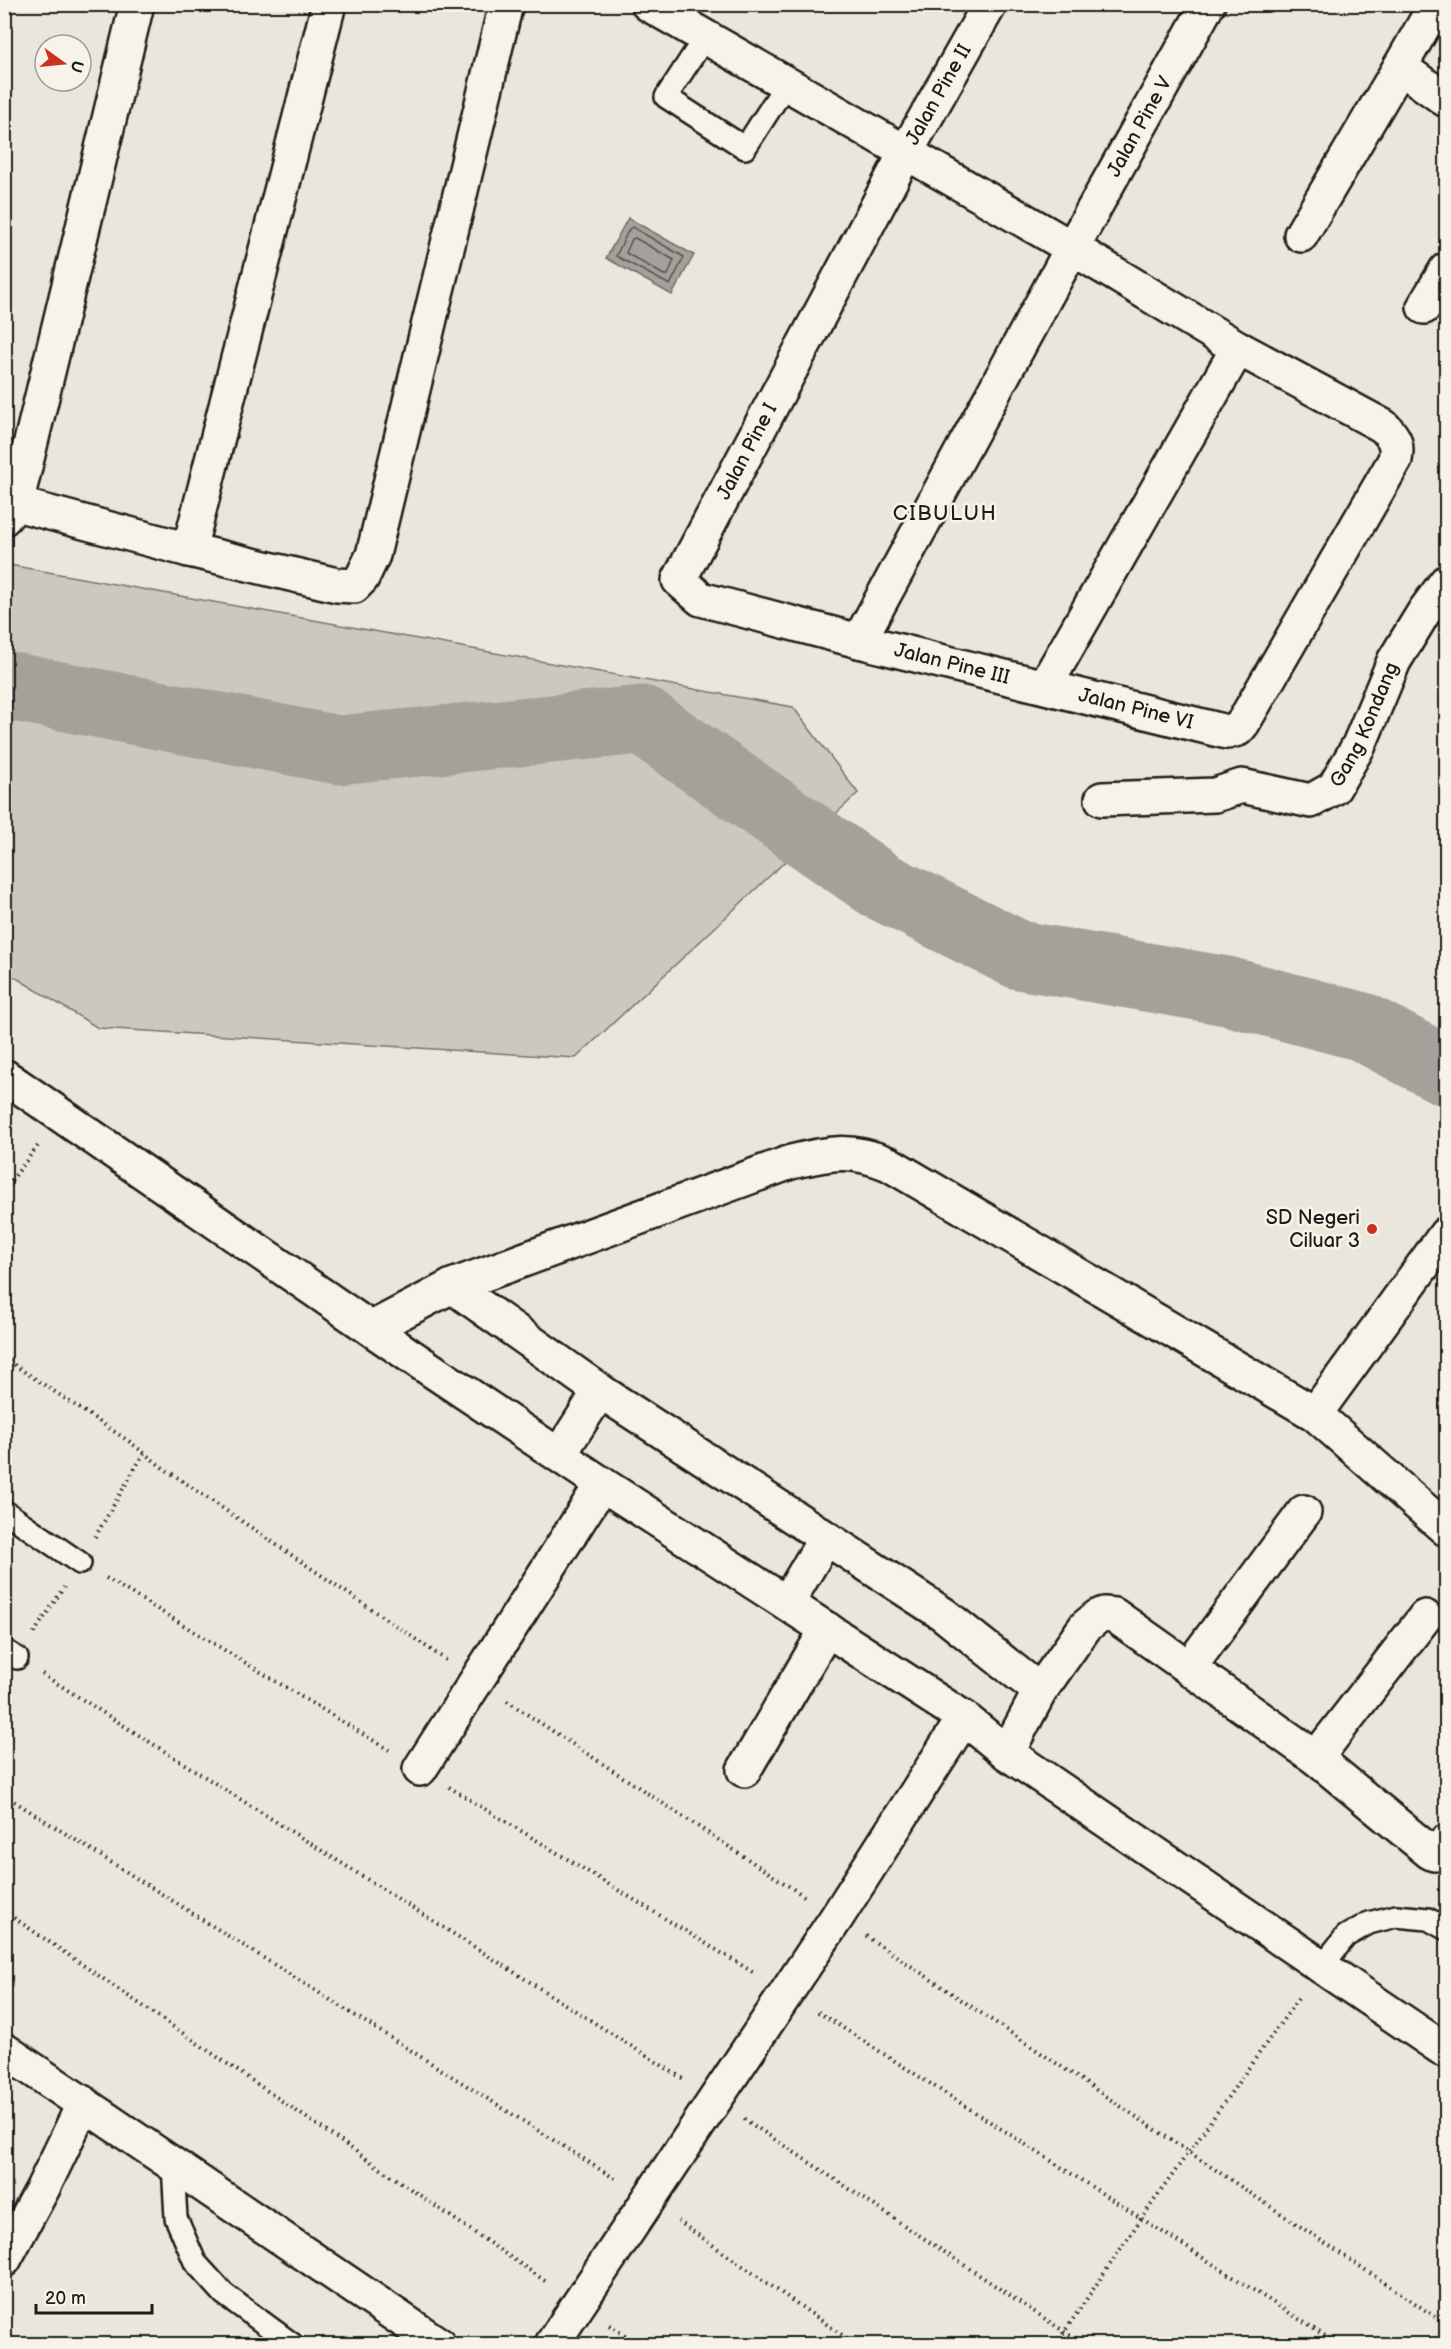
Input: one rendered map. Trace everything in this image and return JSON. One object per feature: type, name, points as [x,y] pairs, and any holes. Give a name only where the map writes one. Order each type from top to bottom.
[{"type":"street","points":[[137,4],[10,511],[337,585],[354,586],[362,578],[374,555],[506,4]]},
{"type":"street","points":[[189,550],[329,4]]},
{"type":"street","points":[[648,4],[1072,248],[1238,348],[1045,686]]},
{"type":"street","name":"Jalan Pine II","points":[[906,152],[990,4]]},
{"type":"street","name":"Jalan Pine V","points":[[860,641],[1072,248],[1208,4]]},
{"type":"street","points":[[1301,235],[1436,4]]},
{"type":"street","points":[[1400,67],[1446,100]]},
{"type":"street","name":"Jalan Pine I","points":[[860,641],[700,599],[679,580],[906,152]]},
{"type":"street","points":[[1424,307],[1446,270]]},
{"type":"street","name":"Jalan Pine VI","points":[[1045,686],[1227,732],[1238,729],[1395,460],[1398,446],[1393,436],[1383,426],[1238,348]]},
{"type":"street","name":"Gang Kondang","points":[[1102,799],[1215,795],[1242,786],[1311,801],[1334,788],[1359,745],[1394,661],[1424,612],[1446,582]]},
{"type":"street","name":"Jalan Pine III","points":[[860,641],[1045,686]]},
{"type":"street","points":[[4,1076],[62,1113],[409,1355],[964,1718],[1007,1754],[1446,2051]]},
{"type":"street","points":[[372,1328],[452,1286],[791,1162],[832,1153],[866,1155],[889,1164],[1315,1414],[1446,1529]]},
{"type":"street","points":[[1315,1414],[1446,1234]]},
{"type":"street","points":[[452,1286],[600,1391],[943,1614],[1040,1691]]},
{"type":"street","points":[[559,1455],[600,1391]]},
{"type":"street","points":[[420,1769],[603,1484]]},
{"type":"street","points":[[1189,1668],[1304,1512]]},
{"type":"street","points":[[786,1603],[825,1539]]},
{"type":"street","points":[[1007,1754],[1040,1691],[1085,1627],[1104,1614],[1114,1615],[1123,1619],[1316,1758],[1430,1852],[1434,1854],[1440,1852],[1446,1842]]},
{"type":"street","points":[[1316,1758],[1425,1617]]},
{"type":"street","points":[[744,1770],[826,1629]]},
{"type":"street","points":[[552,2344],[837,1917],[964,1718]]},
{"type":"street","points":[[4,2050],[438,2344]]},
{"type":"street","points":[[4,2260],[43,2188],[84,2103]]},
{"type":"lane","points":[[705,37],[666,97],[745,148],[786,84]]},
{"type":"lane","points":[[4,1511],[80,1563]]},
{"type":"lane","points":[[1322,1966],[1346,1936],[1369,1923],[1396,1916],[1428,1919],[1446,1929]]},
{"type":"lane","points":[[173,2165],[176,2218],[195,2262],[224,2294],[292,2344]]},
{"type":"path","points":[[4,1190],[62,1113]]},
{"type":"path","points":[[4,1358],[130,1442],[162,1467],[476,1681],[837,1917],[1446,2324]]},
{"type":"path","points":[[80,1563],[787,1992],[1338,2344]]},
{"type":"path","points":[[11,1654],[716,2100],[1083,2344]]},
{"type":"path","points":[[4,1795],[648,2200],[855,2344]]},
{"type":"path","points":[[4,1911],[638,2344]]},
{"type":"path","points":[[1056,2344],[1188,2152],[1322,1966]]},
{"type":"shaded area","points":[[4,564],[793,707],[858,793],[576,1058],[98,1028],[5,971]]},
{"type":"water","points":[[628,218],[694,255],[672,295],[606,258]]},
{"type":"waterway","points":[[4,685],[338,750],[642,720],[881,886],[1019,955],[1227,991],[1363,1027],[1446,1071]]},
{"type":"place","name":"SD Negeri Ciluar 3","points":[[1372,1229]]},
{"type":"district","name":"CIBULUH","points":[[945,513]]}]
